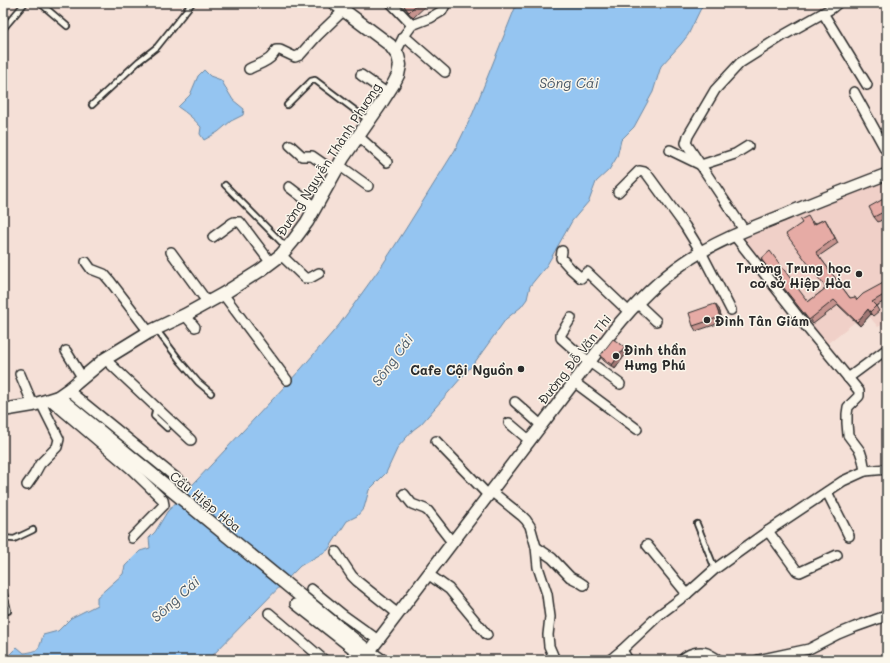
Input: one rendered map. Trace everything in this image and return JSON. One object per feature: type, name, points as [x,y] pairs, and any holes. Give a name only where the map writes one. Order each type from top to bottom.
[{"type":"main road","points":[[334,3],[386,42],[396,52]]},
{"type":"main road","name":"Đường Nguyễn Thành Phương","points":[[50,399],[105,359],[153,331],[239,285],[271,263],[284,251],[307,222],[337,168],[388,94],[400,70],[400,60],[396,52]]},
{"type":"main road","points":[[3,410],[50,399]]},
{"type":"main road","name":"Cầu Hiệp Hòa","points":[[50,399],[74,410],[337,626],[365,657],[381,660]]},
{"type":"street","points":[[391,3],[412,25]]},
{"type":"street","points":[[396,52],[404,36],[412,25],[430,18],[442,11],[446,3]]},
{"type":"street","points":[[838,3],[740,63],[715,90],[688,136],[686,143],[701,165],[739,233],[808,329],[859,391],[859,396],[848,407],[847,423],[848,435],[860,451],[865,471]]},
{"type":"street","points":[[249,69],[266,61],[273,56],[276,50],[280,50],[295,57],[300,55],[344,10]]},
{"type":"street","points":[[823,13],[867,85]]},
{"type":"street","points":[[404,36],[445,72]]},
{"type":"street","points":[[360,75],[388,94]]},
{"type":"street","points":[[854,92],[887,152]]},
{"type":"street","points":[[358,136],[387,162]]},
{"type":"street","points":[[290,145],[302,156],[312,156],[337,168],[368,186]]},
{"type":"street","points":[[670,150],[701,165],[735,154],[748,146]]},
{"type":"street","points":[[618,192],[639,172],[644,172],[650,178],[685,226],[701,252],[731,310]]},
{"type":"street","name":"Đường Đỗ Văn Thi","points":[[365,657],[529,440],[636,303],[671,272],[701,252],[739,233],[887,174]]},
{"type":"street","points":[[290,187],[315,207]]},
{"type":"street","points":[[213,237],[232,223],[240,222],[271,263]]},
{"type":"street","points":[[284,251],[305,278],[310,278],[319,273]]},
{"type":"street","points":[[562,251],[562,260],[571,269],[581,278],[587,272],[629,312]]},
{"type":"street","points":[[171,252],[208,302]]},
{"type":"street","points":[[86,262],[91,269],[104,274],[153,331]]},
{"type":"street","points":[[223,294],[287,380]]},
{"type":"street","points":[[636,303],[656,322]]},
{"type":"street","points":[[185,315],[195,327]]},
{"type":"street","points":[[571,318],[561,334],[561,338],[580,355],[620,384]]},
{"type":"street","points":[[848,378],[887,349]]},
{"type":"street","points":[[66,351],[82,377]]},
{"type":"street","points":[[105,359],[190,440]]},
{"type":"street","points":[[20,374],[131,469],[163,500],[164,505],[132,538]]},
{"type":"street","points":[[574,382],[637,428]]},
{"type":"street","points":[[27,485],[40,464],[57,447],[60,439],[50,399]]},
{"type":"street","points":[[50,399],[186,486]]},
{"type":"street","points":[[515,402],[541,425]]},
{"type":"street","points":[[509,423],[529,440]]},
{"type":"street","points":[[436,441],[490,493],[526,520],[530,526],[536,547],[538,567],[547,594],[550,617],[548,635],[549,646],[555,660]]},
{"type":"street","points":[[610,660],[659,615],[687,594],[714,569],[768,531],[843,481],[865,471],[887,469]]},
{"type":"street","points":[[827,492],[850,536]]},
{"type":"street","points":[[404,494],[412,504],[425,509],[428,512],[452,542]]},
{"type":"street","points":[[768,531],[797,571],[800,572],[837,555]]},
{"type":"street","points":[[647,545],[687,594]]},
{"type":"street","points":[[536,547],[552,558],[570,577],[584,585]]},
{"type":"street","points":[[336,552],[352,576],[398,614]]},
{"type":"street","points":[[428,574],[449,589],[487,635]]},
{"type":"street","points":[[311,589],[343,616],[378,640]]},
{"type":"street","points":[[294,604],[365,657]]},
{"type":"street","points":[[269,613],[324,660]]},
{"type":"street","points":[[758,660],[810,649],[855,626],[886,616],[887,618]]},
{"type":"street","points":[[622,650],[628,660]]},
{"type":"street","points":[[682,660],[686,656],[700,652],[707,653],[720,660]]},
{"type":"lane","points":[[3,30],[25,3]]},
{"type":"lane","points":[[40,3],[67,26]]},
{"type":"lane","points":[[92,105],[139,61],[157,47],[192,3]]},
{"type":"lane","points":[[287,105],[311,81],[315,80],[369,121]]},
{"type":"lane","points":[[225,185],[284,251]]},
{"type":"lane","points":[[153,331],[198,382],[211,393]]},
{"type":"lane","points":[[156,408],[154,416],[167,428]]},
{"type":"lane","points":[[697,524],[714,569]]},
{"type":"lane","points":[[3,538],[14,539],[33,530]]},
{"type":"lane","points":[[3,589],[8,611]]},
{"type":"shaded area","points":[[887,174],[887,322],[878,327],[869,316],[860,326],[855,322],[824,346],[748,249],[743,233]]},
{"type":"water","name":"Sông Cái","points":[[517,3],[702,3],[702,6],[688,35],[661,66],[653,92],[634,127],[621,140],[617,157],[609,170],[596,182],[589,201],[572,221],[547,265],[530,286],[527,299],[521,307],[506,319],[475,362],[421,424],[413,430],[398,447],[386,473],[369,490],[364,508],[357,516],[347,521],[328,550],[300,566],[208,660],[3,660],[3,655],[8,656],[17,647],[24,653],[38,649],[43,635],[58,631],[71,618],[97,605],[97,597],[123,574],[125,566],[140,551],[150,548],[149,538],[155,532],[167,512],[301,369],[339,325],[383,264],[455,150],[473,113]]},
{"type":"water","points":[[204,70],[210,76],[221,80],[233,100],[244,109],[243,115],[231,121],[218,132],[204,140],[200,134],[201,127],[178,107],[190,95],[198,76]]},
{"type":"building","points":[[407,3],[418,3],[409,12],[404,6]]},
{"type":"building","points":[[887,197],[887,210],[874,217],[869,207]]},
{"type":"building","points":[[808,216],[813,225],[825,219],[835,238],[816,252],[850,298],[855,297],[857,300],[863,294],[887,281],[887,293],[872,302],[876,306],[870,312],[868,309],[857,322],[834,300],[809,320],[761,259],[770,251],[808,302],[826,288],[786,234],[802,223],[800,220]]},
{"type":"building","points":[[715,304],[720,317],[693,326],[689,313]]},
{"type":"building","points":[[613,339],[625,347],[612,365],[600,356]]},
{"type":"place","name":"Trường Trung học cơ sở Hiệp Hòa","points":[[859,274]]},
{"type":"place","name":"Đình Tân Giám","points":[[707,320]]},
{"type":"place","name":"Đình thần Hưng Phú","points":[[616,356]]},
{"type":"place","name":"Cafe Cội Nguồn","points":[[521,369]]}]
